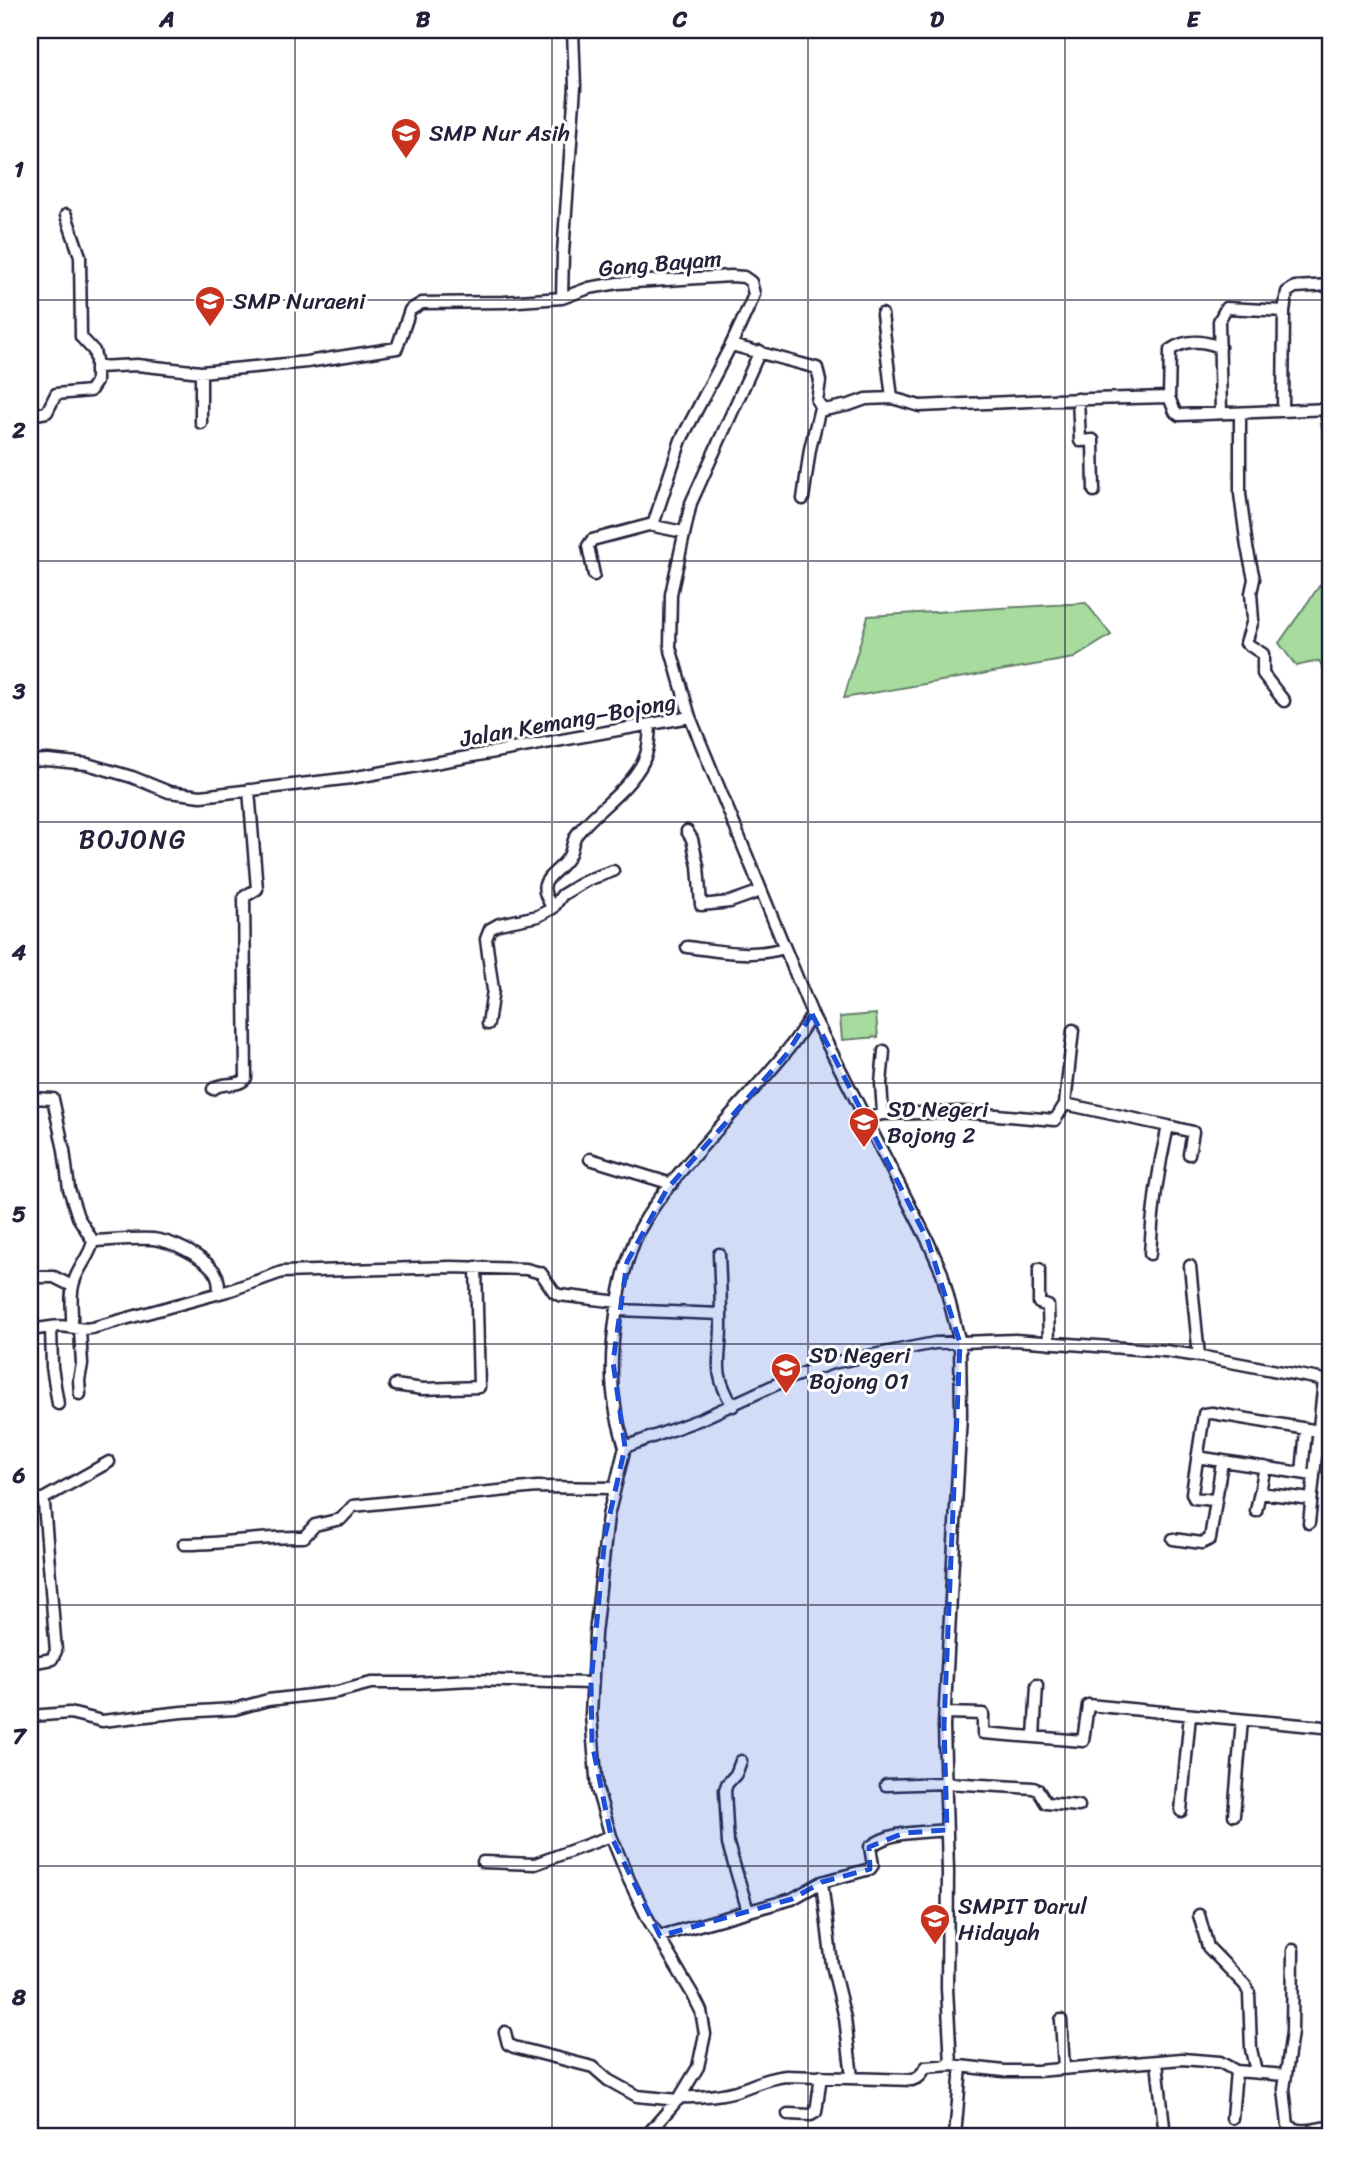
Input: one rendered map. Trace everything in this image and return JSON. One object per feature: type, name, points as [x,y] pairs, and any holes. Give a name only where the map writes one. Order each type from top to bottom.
[{"type":"street","points":[[97,368],[142,365],[201,372],[307,362],[397,348],[410,310],[427,302],[504,302],[562,298],[575,88],[573,30]]},
{"type":"street","points":[[30,415],[50,410],[56,394],[83,393],[93,389],[96,382],[94,351],[81,337],[80,256],[66,215]]},
{"type":"street","name":"Gang Bayam","points":[[562,298],[589,288],[618,283],[744,277],[751,282],[754,294],[731,345]]},
{"type":"street","points":[[1283,410],[1285,298],[1290,289],[1330,285]]},
{"type":"street","points":[[1221,413],[1219,321],[1226,308],[1284,310]]},
{"type":"street","points":[[882,314],[892,398]]},
{"type":"street","points":[[1220,346],[1192,341],[1170,350],[1169,397],[1175,412],[1179,415],[1328,409],[1330,439]]},
{"type":"street","points":[[653,525],[681,440],[731,345],[817,368],[820,381],[817,401],[820,408],[810,449],[803,499]]},
{"type":"street","points":[[690,717],[670,647],[668,627],[671,594],[691,503],[760,351]]},
{"type":"street","points":[[201,372],[201,423]]},
{"type":"street","points":[[820,408],[828,410],[866,398],[892,398],[920,406],[1169,397]]},
{"type":"street","points":[[1078,399],[1080,441],[1093,440],[1094,491]]},
{"type":"street","points":[[1240,413],[1240,494],[1254,579],[1251,593],[1253,620],[1246,643],[1263,654],[1264,676],[1284,701]]},
{"type":"street","points":[[594,575],[589,541],[635,527],[653,525],[683,532]]},
{"type":"street","name":"Jalan Kemang–Bojong","points":[[30,761],[88,764],[184,795],[222,794],[351,778],[690,717],[812,1014],[915,1212],[942,1273],[960,1343],[961,1436],[945,1713],[947,1988],[956,2066],[955,2136]]},
{"type":"street","points":[[553,908],[544,892],[546,880],[566,860],[577,835],[608,805],[642,764],[649,747],[650,725]]},
{"type":"street","points":[[213,1089],[218,1085],[241,1083],[246,1078],[244,897],[257,890],[249,790]]},
{"type":"street","points":[[687,831],[692,839],[698,866],[701,905],[730,902],[761,891]]},
{"type":"street","points":[[488,1024],[493,990],[486,939],[489,929],[499,924],[538,916],[553,908],[562,895],[587,880],[613,871]]},
{"type":"street","points":[[687,947],[747,955],[784,948]]},
{"type":"street","points":[[646,2136],[679,2099],[698,2067],[705,2034],[701,2011],[648,1919],[611,1836],[597,1789],[594,1767],[591,1683],[605,1536],[613,1488],[625,1447],[613,1383],[618,1306],[633,1245],[651,1212],[736,1108],[786,1055],[812,1014]]},
{"type":"street","points":[[866,1118],[883,1114],[962,1112],[1057,1119],[1065,1104],[1073,1030]]},
{"type":"street","points":[[883,1114],[881,1083],[884,1051]]},
{"type":"street","points":[[30,1098],[53,1099],[69,1189],[81,1223],[93,1241],[72,1286],[82,1364],[80,1394]]},
{"type":"street","points":[[1065,1104],[1193,1132],[1189,1154]]},
{"type":"street","points":[[1150,1254],[1160,1161],[1168,1126]]},
{"type":"street","points":[[590,1159],[672,1184]]},
{"type":"street","points":[[93,1241],[164,1241],[194,1256],[215,1273],[219,1293]]},
{"type":"street","points":[[719,1254],[718,1374],[722,1388],[733,1406]]},
{"type":"street","points":[[1190,1266],[1199,1356]]},
{"type":"street","points":[[395,1385],[423,1389],[479,1387],[476,1267]]},
{"type":"street","points":[[30,1330],[76,1328],[139,1316],[282,1272],[476,1267],[533,1270],[541,1273],[556,1294],[618,1306],[720,1314]]},
{"type":"street","points":[[1039,1269],[1039,1303],[1048,1306],[1049,1343]]},
{"type":"street","points":[[30,1277],[54,1277],[72,1286]]},
{"type":"street","points":[[51,1327],[52,1367],[58,1404]]},
{"type":"street","points":[[625,1447],[733,1406],[754,1394],[832,1363],[935,1343],[1015,1340],[1199,1356],[1327,1380],[1309,1523]]},
{"type":"street","points":[[1214,1500],[1192,1496],[1203,1417],[1206,1413],[1319,1431]]},
{"type":"street","points":[[1301,1473],[1306,1430]]},
{"type":"street","points":[[1197,1457],[1313,1475]]},
{"type":"street","points":[[30,1499],[43,1499],[109,1462]]},
{"type":"street","points":[[1173,1539],[1206,1542],[1210,1539],[1222,1462]]},
{"type":"street","points":[[1256,1511],[1265,1467]]},
{"type":"street","points":[[184,1544],[304,1536],[315,1525],[341,1519],[353,1506],[537,1487],[613,1488]]},
{"type":"street","points":[[1260,1493],[1311,1499]]},
{"type":"street","points":[[30,1663],[52,1659],[56,1651],[43,1499]]},
{"type":"street","points":[[30,1716],[70,1713],[102,1721],[235,1709],[268,1700],[337,1692],[371,1683],[414,1684],[472,1680],[591,1683]]},
{"type":"street","points":[[1034,1737],[1037,1685]]},
{"type":"street","points":[[945,1713],[984,1714],[982,1733],[1083,1741],[1088,1705],[1323,1727]]},
{"type":"street","points":[[1181,1811],[1190,1715]]},
{"type":"street","points":[[1234,1815],[1242,1720]]},
{"type":"street","points":[[741,1761],[725,1790],[729,1844],[748,1911]]},
{"type":"street","points":[[886,1785],[946,1783],[1036,1789],[1045,1803],[1079,1806]]},
{"type":"street","points":[[660,1936],[792,1899],[822,1882],[870,1869],[873,1865],[870,1847],[886,1838],[904,1833],[947,1830]]},
{"type":"street","points":[[483,1862],[535,1864],[611,1836]]},
{"type":"street","points":[[822,1882],[832,1965],[845,2018],[852,2077]]},
{"type":"street","points":[[1199,1915],[1208,1947],[1245,1984],[1249,1993],[1251,2049],[1256,2072]]},
{"type":"street","points":[[1293,1950],[1292,2032],[1285,2075],[1288,2126],[1295,2130],[1311,2131],[1330,2127]]},
{"type":"street","points":[[1061,2020],[1064,2068]]},
{"type":"street","points":[[505,2032],[508,2044],[514,2047],[593,2067],[608,2080],[636,2096],[679,2099],[735,2091],[765,2079],[786,2076],[912,2080],[919,2077],[926,2067],[956,2066],[1004,2071],[1182,2059],[1210,2060],[1236,2070],[1285,2075]]},
{"type":"street","points":[[1157,2062],[1165,2136]]},
{"type":"street","points":[[1232,2118],[1236,2070]]},
{"type":"street","points":[[788,2114],[811,2115],[816,2112],[821,2076]]},
{"type":"highlighted area","points":[[812,1014],[928,1241],[960,1343],[944,1725],[947,1830],[904,1833],[869,1847],[870,1869],[822,1882],[792,1899],[660,1936],[611,1836],[592,1743],[591,1683],[605,1536],[625,1447],[613,1362],[627,1262],[667,1189],[786,1055]]},
{"type":"green space","points":[[1330,571],[1330,680],[1319,661],[1296,666],[1279,643]]},
{"type":"green space","points":[[1086,603],[1111,635],[1074,658],[844,698],[868,616]]},
{"type":"green space","points":[[876,1014],[878,1037],[842,1040],[840,1017]]},
{"type":"place","name":"SMP Nur Asih","points":[[406,160]]},
{"type":"place","name":"SMP Nuraeni","points":[[210,328]]},
{"type":"place","name":"SD Negeri Bojong 2","points":[[864,1149]]},
{"type":"place","name":"SD Negeri Bojong 01","points":[[786,1395]]},
{"type":"place","name":"SMPIT Darul Hidayah","points":[[935,1946]]},
{"type":"district","name":"BOJONG","points":[[133,839]]}]
